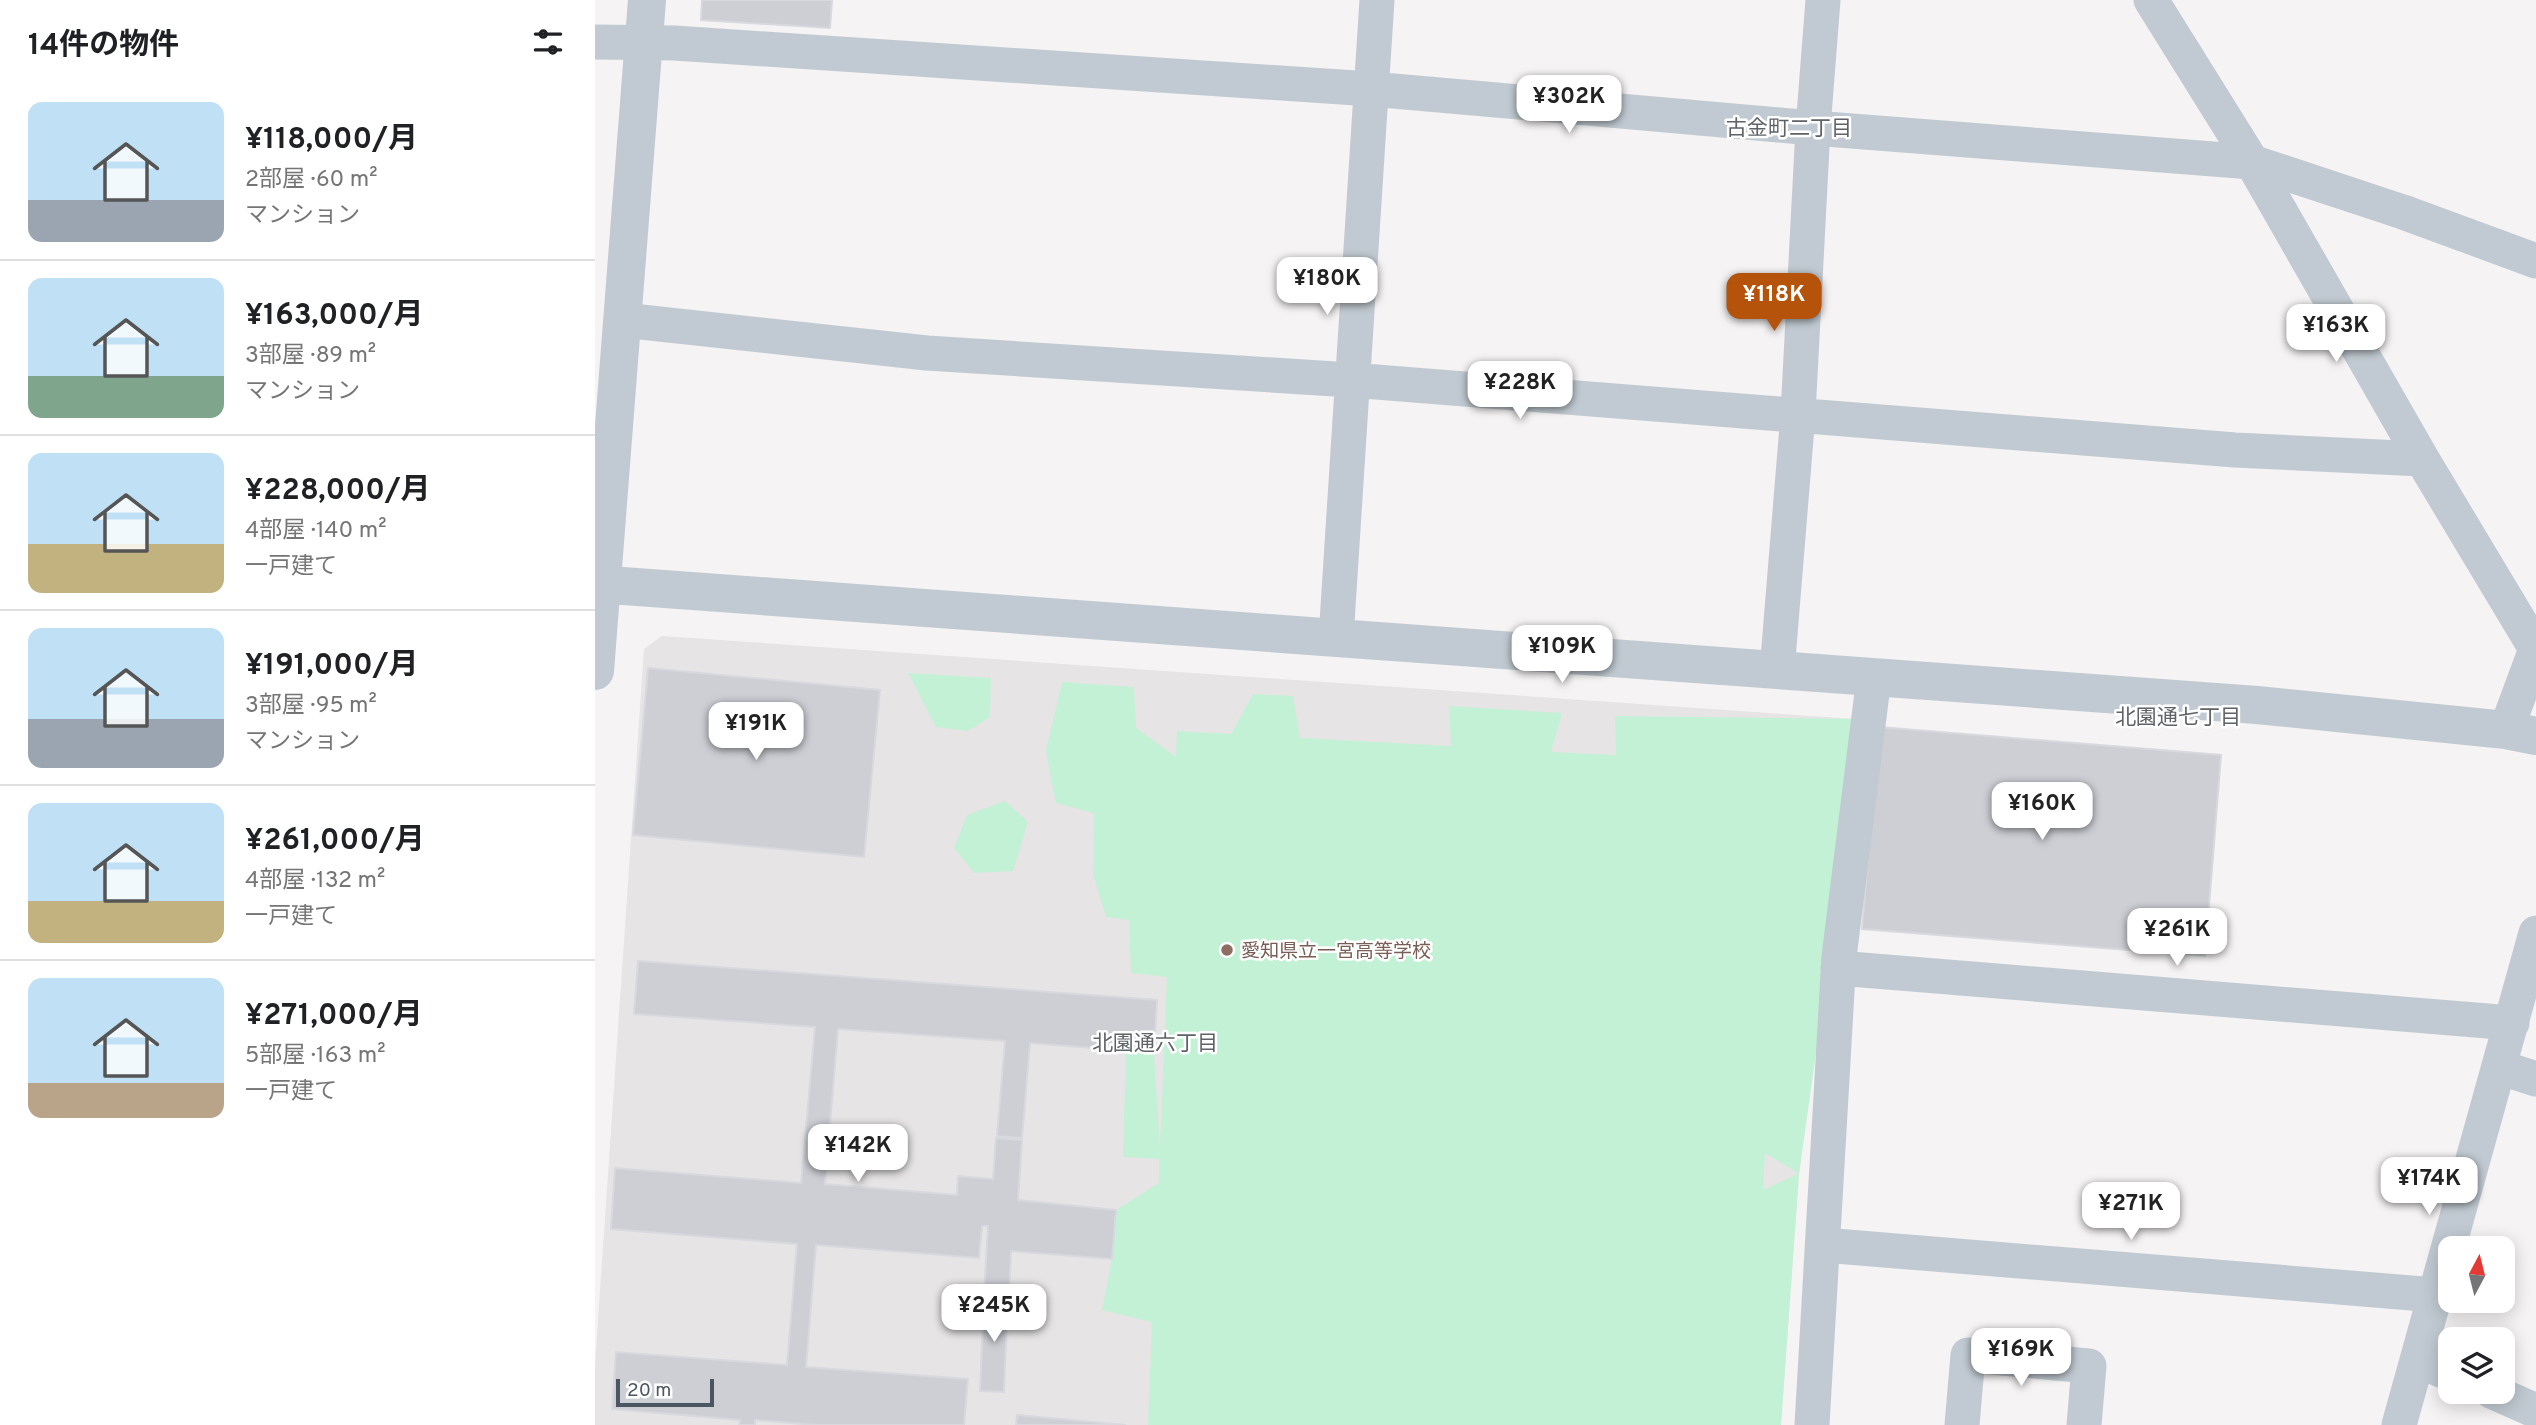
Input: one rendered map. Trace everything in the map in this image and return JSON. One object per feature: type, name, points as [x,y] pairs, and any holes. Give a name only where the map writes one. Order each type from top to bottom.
[{"type":"street","points":[[595,671],[599,585],[623,320],[647,0]]},
{"type":"street","points":[[1336,638],[1377,0]]},
{"type":"street","points":[[1777,671],[1798,414],[1813,128],[1823,0]]},
{"type":"street","points":[[599,585],[2257,705],[2521,733],[2536,649],[2422,459],[2252,162],[2151,0]]},
{"type":"street","points":[[595,42],[643,41],[1371,89],[1813,128],[2252,162],[2403,212],[2536,261]]},
{"type":"street","points":[[623,320],[927,352],[1351,380],[2235,450],[2422,459]]},
{"type":"street","points":[[1812,1425],[1838,968],[1874,677]]},
{"type":"street","points":[[2399,1425],[2536,933]]},
{"type":"street","points":[[1838,968],[2512,1023]]},
{"type":"street","points":[[2499,1067],[2536,1079]]},
{"type":"street","points":[[1823,1245],[2436,1295]]},
{"type":"street","points":[[1962,1425],[1968,1354],[2088,1366],[2084,1425]]},
{"type":"street","points":[[2417,1360],[2438,1369]]},
{"type":"street","points":[[2515,1401],[2536,1410]]},
{"type":"shaded area","name":"愛知県立一宮高等学校","points":[[662,636],[1855,719],[1799,1174],[1781,1425],[595,1425],[595,1364],[644,649]]},
{"type":"green space","points":[[908,673],[991,678],[990,717],[968,731],[936,727]]},
{"type":"green space","points":[[1062,682],[1134,687],[1136,728],[1176,757],[1177,731],[1231,734],[1253,694],[1293,696],[1300,738],[1451,746],[1449,706],[1562,713],[1551,752],[1616,755],[1615,716],[1855,719],[1862,726],[1799,1174],[1781,1425],[1148,1425],[1152,1322],[1102,1310],[1112,1259],[1116,1210],[1159,1183],[1159,1159],[1123,1157],[1126,1050],[1154,1053],[1160,1149],[1167,977],[1131,973],[1129,920],[1106,917],[1093,874],[1094,813],[1056,803],[1046,751]],"holes":[[[1765,1153],[1798,1174],[1763,1190]]]},
{"type":"green space","points":[[1005,801],[1028,822],[1013,871],[974,873],[954,848],[967,815]]},
{"type":"building","points":[[702,0],[832,0],[830,28],[701,20]]},
{"type":"building","points":[[648,668],[880,690],[864,857],[633,835]]},
{"type":"building","points":[[1879,727],[2221,755],[2205,956],[1862,929]]},
{"type":"building","points":[[638,961],[1157,1000],[1154,1053],[1030,1043],[1022,1138],[997,1136],[1005,1041],[838,1029],[825,1184],[957,1195],[958,1176],[993,1179],[996,1138],[1022,1140],[1018,1200],[1116,1210],[1112,1259],[1011,1251],[1009,1296],[984,1294],[988,1226],[982,1226],[979,1258],[816,1245],[806,1367],[968,1379],[964,1425],[815,1425],[755,1420],[755,1425],[739,1425],[740,1420],[612,1409],[616,1352],[787,1365],[797,1244],[611,1229],[615,1168],[801,1183],[815,1027],[634,1014]]},
{"type":"building","points":[[984,1297],[1008,1298],[1004,1392],[980,1391]]},
{"type":"building","points":[[1017,1415],[1126,1425],[1016,1425]]},
{"type":"place","name":"愛知県立一宮高等学校","points":[[1227,950]]},
{"type":"district","name":"古金町二丁目","points":[[1789,128]]},
{"type":"district","name":"北園通七丁目","points":[[2178,717]]},
{"type":"district","name":"北園通六丁目","points":[[1155,1043]]}]
